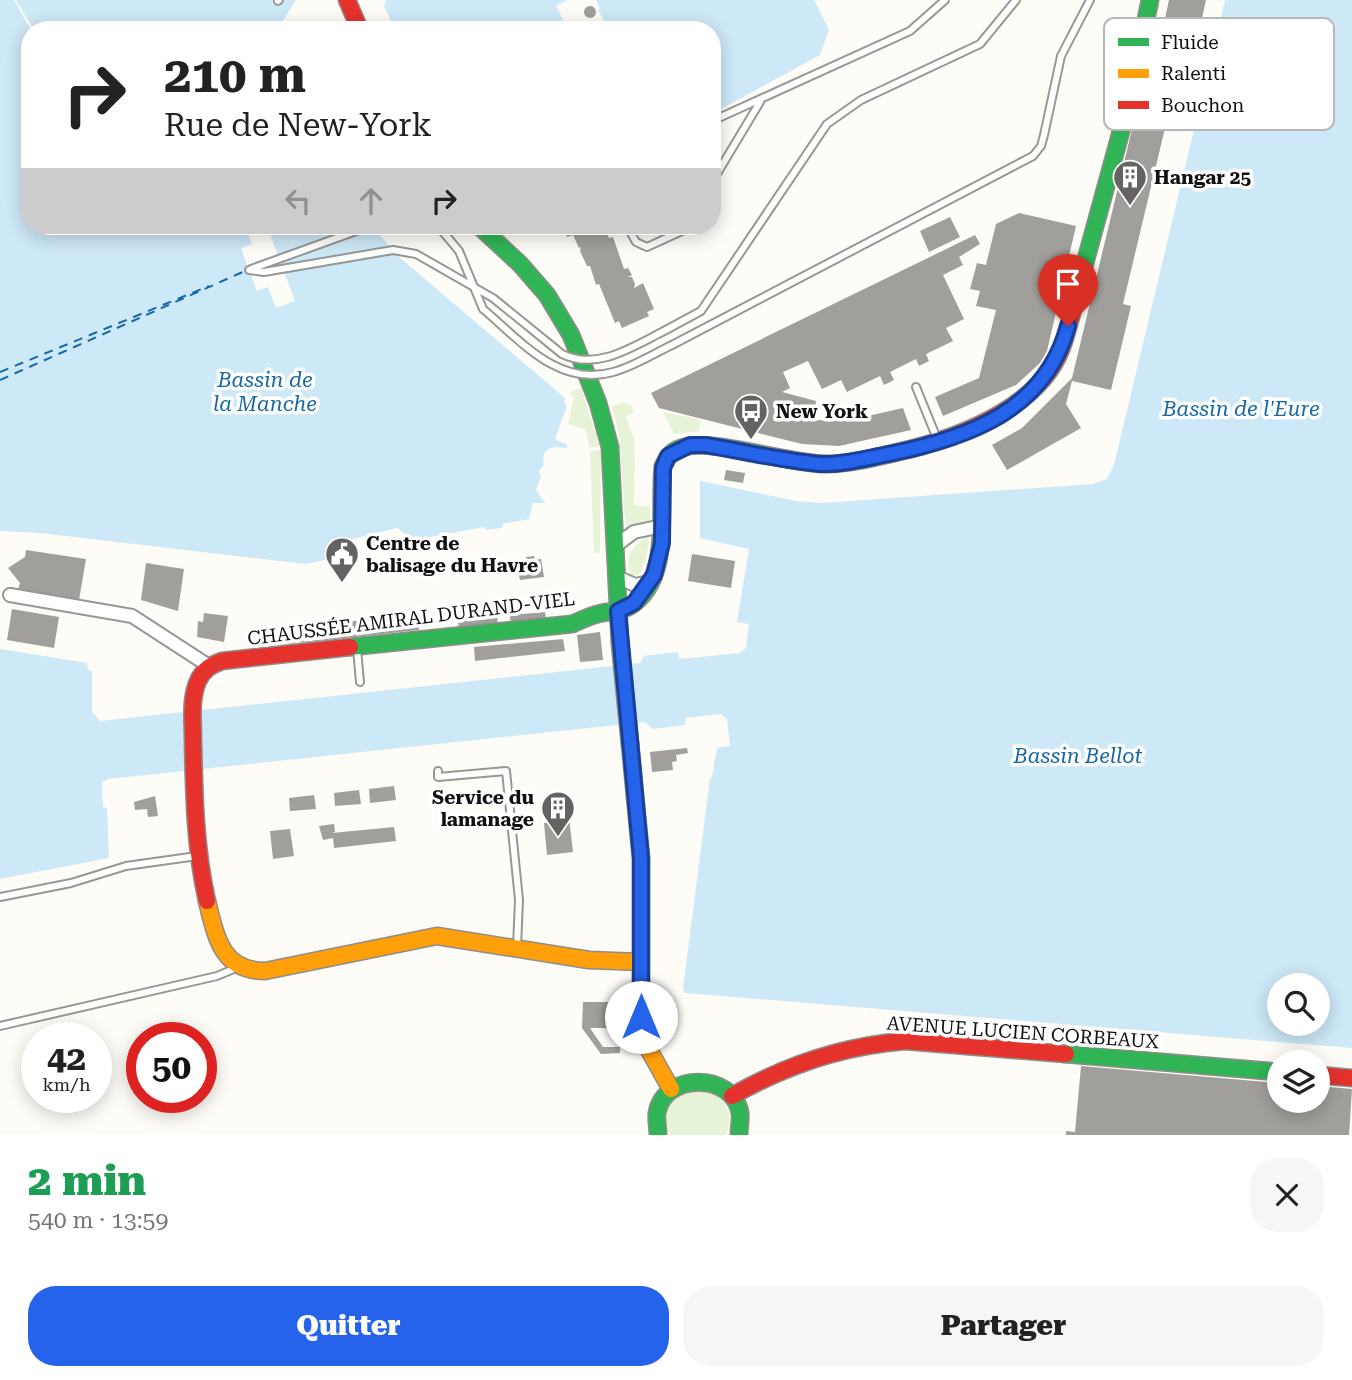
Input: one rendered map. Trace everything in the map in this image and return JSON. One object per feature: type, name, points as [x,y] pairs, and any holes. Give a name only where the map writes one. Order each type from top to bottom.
[{"type":"street","points":[[346,0],[356,21]]},
{"type":"street","points":[[1146,18],[1150,0]]},
{"type":"street","points":[[618,611],[634,603],[654,575],[662,543],[663,468],[668,456],[690,445],[705,445],[823,464],[844,463],[960,436],[1010,409],[1031,393],[1047,375],[1061,350],[1119,130]]},
{"type":"street","points":[[488,235],[546,294],[577,350],[601,408],[610,447],[618,611],[641,858],[642,1029],[649,1050],[671,1089]]},
{"type":"street","points":[[615,545],[634,532],[662,526]]},
{"type":"street","points":[[617,577],[635,585],[649,582]]},
{"type":"street","points":[[10,595],[132,616],[209,666],[195,685],[193,709],[199,855],[210,916],[229,960],[238,967],[265,971],[437,936],[589,960],[640,962]]},
{"type":"street","name":"CHAUSSÉE AMIRAL DURAND-VIEL","points":[[209,666],[222,661],[572,624],[597,614],[618,611]]},
{"type":"street","name":"AVENUE LUCIEN CORBEAUX","points":[[732,1096],[825,1054],[865,1045],[905,1041],[1267,1071]]},
{"type":"street","points":[[1330,1076],[1352,1078]]},
{"type":"street","points":[[658,1135],[658,1109],[671,1089],[696,1080],[722,1087],[732,1096],[740,1114],[740,1134]]},
{"type":"lane","points":[[721,117],[910,31],[945,0]]},
{"type":"lane","points":[[345,235],[249,270],[264,272],[393,250],[416,254],[493,298],[543,340],[574,360],[590,361],[612,356],[701,311],[827,124],[861,100],[980,44],[1016,0]]},
{"type":"lane","points":[[446,235],[459,251],[483,309],[544,360],[578,376],[615,372],[672,345],[1033,156],[1041,146],[1061,56],[1090,0]]},
{"type":"lane","points":[[721,167],[761,100]]},
{"type":"lane","points":[[632,235],[636,242],[647,247],[673,235]]},
{"type":"lane","points":[[916,387],[939,442]]},
{"type":"lane","points":[[357,648],[360,682]]},
{"type":"lane","points":[[438,771],[438,777],[506,771],[519,900],[517,949]]},
{"type":"lane","points":[[0,897],[71,883],[126,866],[199,855]]},
{"type":"lane","points":[[0,1026],[217,976],[238,967]]},
{"type":"green space","points":[[581,388],[600,446],[590,448],[585,429],[568,424],[574,397],[568,393]]},
{"type":"green space","points":[[623,402],[631,405],[634,412],[626,417],[635,442],[634,505],[650,507],[650,522],[626,533],[619,435],[612,407]]},
{"type":"green space","points":[[663,412],[701,420],[699,431],[674,434]]},
{"type":"green space","points":[[601,450],[600,553],[594,553],[590,451]]},
{"type":"green space","points":[[649,537],[641,571],[638,576],[631,575],[628,563],[631,552],[638,543]]},
{"type":"green space","points":[[705,1088],[718,1096],[727,1107],[730,1120],[726,1135],[669,1135],[666,1117],[672,1099],[683,1091]]},
{"type":"water","name":"Bassin de la Manche","points":[[0,0],[14,0],[26,21],[21,21],[21,235],[380,235],[399,257],[565,398],[564,404],[567,406],[555,439],[567,445],[567,448],[557,447],[546,451],[544,465],[539,470],[541,477],[536,490],[545,503],[533,503],[529,519],[502,524],[502,528],[486,530],[485,527],[413,540],[397,528],[332,544],[334,558],[306,564],[40,533],[0,531]]},
{"type":"water","points":[[16,0],[296,0],[283,21],[29,21]]},
{"type":"water","points":[[386,0],[567,0],[556,6],[564,21],[391,21],[384,6]]},
{"type":"water","points":[[596,0],[814,0],[829,30],[820,55],[721,109],[721,21],[605,21],[598,10],[600,8]]},
{"type":"water","name":"Bassin Bellot","points":[[1225,0],[1352,0],[1352,1048],[685,993],[683,989],[710,778],[717,748],[730,746],[727,719],[721,714],[685,718],[685,725],[653,729],[645,722],[108,779],[102,782],[103,807],[107,808],[109,858],[0,879],[0,649],[87,663],[88,670],[92,671],[92,712],[100,721],[640,663],[644,656],[678,652],[679,659],[740,653],[746,648],[749,624],[737,622],[749,549],[700,538],[700,481],[796,501],[821,503],[1093,484],[1107,479],[1114,465],[1194,130],[1334,130],[1334,18],[1221,18]]},
{"type":"pier","points":[[248,235],[270,235],[295,301],[276,308],[268,287],[257,291],[241,248],[252,244]]},
{"type":"building","points":[[1169,0],[1206,0],[1202,18],[1165,18]]},
{"type":"building","points":[[590,6],[596,12],[590,18],[584,12]]},
{"type":"building","points":[[1132,130],[1165,130],[1123,304],[1131,306],[1111,390],[1072,381],[1066,404],[1081,428],[1007,470],[992,445],[1022,428],[1072,378]]},
{"type":"building","points":[[1019,213],[1076,226],[1047,351],[1040,363],[1016,385],[943,416],[935,397],[979,378],[996,310],[976,306],[980,291],[970,289],[977,263],[986,265],[996,224]]},
{"type":"building","points":[[950,217],[960,237],[929,252],[920,231]]},
{"type":"building","points":[[573,235],[613,237],[624,269],[628,268],[632,275],[628,277],[632,277],[634,288],[643,283],[654,309],[647,312],[649,316],[622,328],[619,321],[615,323],[599,284],[596,285],[590,266],[587,266],[580,251],[581,247],[579,248]]},
{"type":"building","points":[[975,235],[980,244],[959,257],[963,265],[943,275],[964,319],[946,328],[953,341],[926,354],[929,361],[919,366],[916,359],[890,372],[894,380],[884,385],[880,376],[847,392],[841,380],[822,389],[808,361],[783,372],[790,388],[782,392],[816,401],[814,420],[846,421],[903,408],[911,430],[839,446],[802,444],[659,408],[651,393]]},
{"type":"building","points":[[726,470],[745,473],[743,483],[724,480]]},
{"type":"building","points":[[26,550],[86,559],[79,600],[18,590],[20,583],[8,568],[25,557]]},
{"type":"building","points":[[692,554],[735,561],[731,588],[688,581]]},
{"type":"building","points":[[534,556],[535,560],[541,559],[544,577],[520,580],[517,566],[527,567],[526,557]]},
{"type":"building","points":[[146,563],[184,569],[178,611],[141,600]]},
{"type":"building","points":[[496,607],[498,625],[459,629],[457,611]]},
{"type":"building","points":[[12,609],[59,617],[54,648],[7,640]]},
{"type":"building","points":[[521,610],[522,614],[545,612],[546,619],[511,623],[509,611]]},
{"type":"building","points":[[204,613],[228,616],[224,642],[197,637],[198,621],[203,622]]},
{"type":"building","points":[[399,616],[400,623],[419,621],[419,630],[271,646],[270,637],[309,633],[308,626]]},
{"type":"building","points":[[600,632],[603,660],[580,662],[577,635]]},
{"type":"building","points":[[563,639],[565,651],[475,661],[474,647]]},
{"type":"building","points":[[687,748],[688,753],[676,755],[677,761],[672,762],[673,770],[652,772],[650,752]]},
{"type":"building","points":[[394,786],[396,800],[370,803],[369,789]]},
{"type":"building","points":[[359,790],[361,804],[335,806],[334,793]]},
{"type":"building","points":[[314,795],[316,809],[290,811],[289,798]]},
{"type":"building","points":[[155,796],[158,816],[148,817],[147,809],[135,810],[134,802]]},
{"type":"building","name":"Service du lamanage","points":[[567,800],[573,852],[547,855],[544,823],[551,822],[550,815],[543,816],[541,803]]},
{"type":"building","points":[[334,824],[335,832],[332,833],[394,827],[396,841],[334,848],[333,838],[323,840],[319,826]]},
{"type":"building","points":[[290,829],[294,856],[273,859],[270,831]]},
{"type":"building","points":[[583,1002],[621,1002],[621,1028],[590,1028],[603,1047],[620,1047],[620,1053],[601,1054],[582,1028]]},
{"type":"building","points":[[1081,1066],[1267,1082],[1267,1113],[1330,1113],[1330,1087],[1352,1089],[1349,1135],[1066,1135],[1066,1131],[1075,1132]]},
{"type":"ferry route","points":[[0,380],[245,271]]},
{"type":"ferry route","points":[[0,372],[209,286]]},
{"type":"traffic: fast","points":[[1146,18],[1150,0]]},
{"type":"traffic: fast","points":[[1083,270],[1121,130]]},
{"type":"traffic: fast","points":[[489,235],[520,264],[547,295],[571,335],[598,403],[610,447],[620,644],[630,744]]},
{"type":"traffic: fast","points":[[350,647],[572,624],[630,606],[644,594],[653,579],[661,542],[663,466],[668,457],[681,448],[730,448],[826,464],[858,461],[911,449]]},
{"type":"traffic: fast","points":[[1066,1054],[1267,1071]]},
{"type":"traffic: fast","points":[[658,1135],[657,1113],[662,1100],[672,1090],[684,1084],[698,1082],[713,1084],[725,1090],[735,1100],[740,1113],[739,1135]]},
{"type":"traffic: slow","points":[[630,744],[641,858],[641,1017],[649,1050],[671,1089]]},
{"type":"traffic: slow","points":[[207,901],[223,950],[230,959],[251,970],[265,971],[437,936],[589,960],[641,962]]},
{"type":"traffic: jam","points":[[347,0],[356,21]]},
{"type":"traffic: jam","points":[[911,449],[977,426],[1019,401],[1037,385],[1052,367],[1062,347],[1083,270]]},
{"type":"traffic: jam","points":[[207,901],[198,841],[192,718],[195,688],[200,677],[208,668],[222,661],[350,647]]},
{"type":"traffic: jam","points":[[732,1096],[794,1066],[837,1052],[905,1041],[1066,1054]]},
{"type":"traffic: jam","points":[[1330,1076],[1352,1078]]},
{"type":"place","name":"Hangar 25","points":[[1130,207]]},
{"type":"place","name":"New York","points":[[751,441]]},
{"type":"place","name":"Centre de balisage du Havre","points":[[342,584]]},
{"type":"place","name":"Service du lamanage","points":[[558,838]]},
{"type":"route","points":[[641,1017],[641,858],[618,611],[634,603],[654,575],[662,543],[663,468],[668,456],[690,445],[705,445],[823,464],[844,463],[916,449],[960,436],[984,425],[1031,393],[1047,375],[1061,350],[1068,326]]},
{"type":"water label","name":"Bassin de l'Eure","points":[[1241,409]]}]
